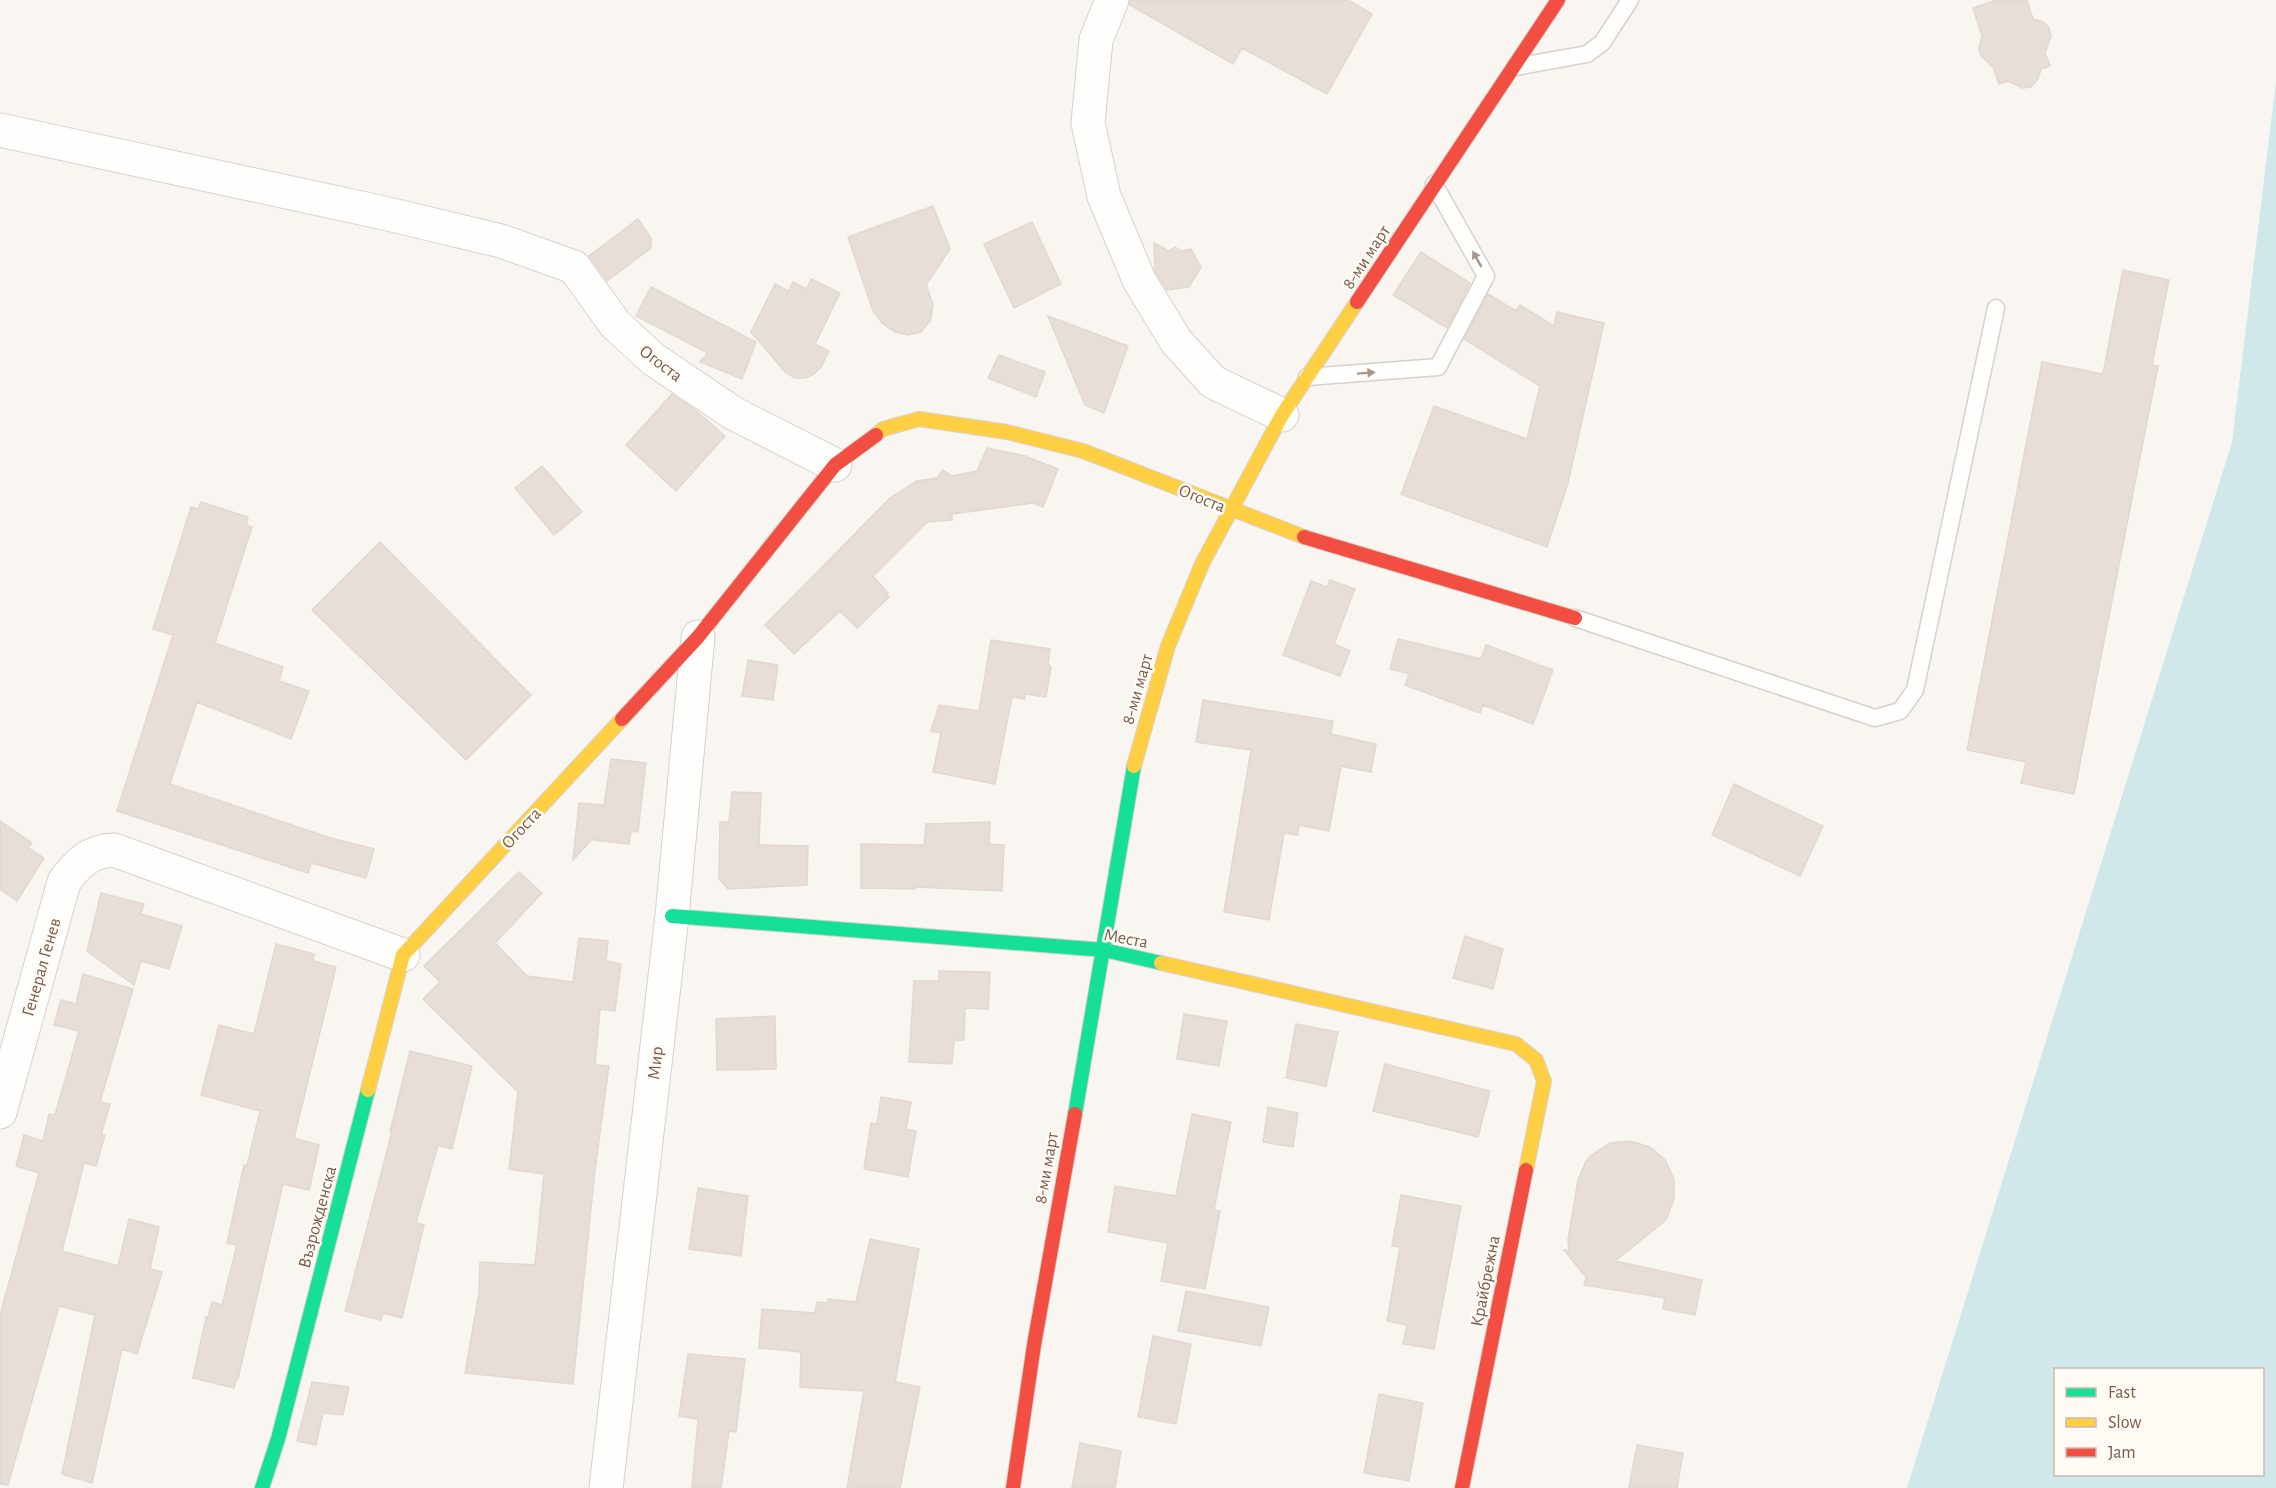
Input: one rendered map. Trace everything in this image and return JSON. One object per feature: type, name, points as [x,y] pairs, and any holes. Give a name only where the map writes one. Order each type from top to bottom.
[{"type":"street","points":[[1112,0],[1096,40],[1088,123],[1104,196],[1139,280],[1176,341],[1213,382],[1282,415]]},
{"type":"street","name":"8-ми март","points":[[1014,1488],[1034,1345],[1104,950],[1134,764],[1167,646],[1203,564],[1282,415],[1558,0]]},
{"type":"street","name":"Огоста","points":[[0,130],[384,213],[501,241],[574,267],[615,324],[653,359],[733,413],[835,465]]},
{"type":"street","name":"Огоста","points":[[403,955],[698,637],[835,465],[883,429],[919,419],[956,423],[1007,432],[1083,451],[1319,543],[1575,618]]},
{"type":"street","name":"Мир","points":[[606,1488],[672,916],[698,637]]},
{"type":"street","name":"Генерал Генев","points":[[0,1112],[64,882],[77,864],[88,855],[114,850],[403,955]]},
{"type":"street","name":"Места","points":[[672,916],[1104,950],[1516,1044],[1536,1060],[1544,1081]]},
{"type":"street","name":"Възрожденска","points":[[262,1488],[278,1439],[403,955]]},
{"type":"street","name":"Крайбрежна","points":[[1462,1488],[1544,1081]]},
{"type":"lane","points":[[1515,67],[1587,54],[1602,43],[1630,0]]},
{"type":"lane","points":[[1307,377],[1438,367],[1486,276],[1434,184]]},
{"type":"lane","points":[[1575,618],[1875,718],[1900,711],[1915,690],[1996,308]]},
{"type":"water","points":[[2276,82],[2276,1488],[1907,1488],[2232,442]]},
{"type":"building","points":[[1130,0],[1348,0],[1372,14],[1327,94],[1242,48],[1233,64],[1130,5]]},
{"type":"building","points":[[1996,0],[2027,0],[2033,19],[2043,22],[2049,28],[2051,37],[2045,53],[2050,66],[2041,69],[2038,79],[2031,87],[2022,88],[2008,81],[1999,84],[1993,67],[1981,56],[1979,49],[1982,36],[1973,8]]},
{"type":"building","points":[[933,206],[950,249],[926,285],[933,304],[931,320],[921,332],[908,335],[895,332],[883,324],[873,311],[848,237]]},
{"type":"building","points":[[638,219],[651,238],[651,248],[607,281],[589,256]]},
{"type":"building","points":[[1032,222],[1061,284],[1014,308],[984,244]]},
{"type":"building","points":[[1154,243],[1169,251],[1175,247],[1181,251],[1191,249],[1201,267],[1189,287],[1167,290],[1155,271]]},
{"type":"building","points":[[1421,252],[1470,283],[1447,328],[1393,295]]},
{"type":"building","points":[[2123,270],[2169,280],[2152,365],[2158,366],[2074,794],[2021,783],[2026,762],[1967,750],[2042,362],[2103,374]]},
{"type":"building","points":[[811,279],[840,293],[815,344],[829,351],[821,367],[814,374],[805,378],[795,378],[786,373],[751,332],[775,284],[788,291],[793,282],[807,289]]},
{"type":"building","points":[[651,287],[756,342],[742,379],[700,362],[708,353],[636,316]]},
{"type":"building","points":[[1488,294],[1516,311],[1520,305],[1554,326],[1557,312],[1604,323],[1568,483],[1547,547],[1401,494],[1434,406],[1527,439],[1540,386],[1464,339]]},
{"type":"building","points":[[1048,316],[1128,346],[1104,413],[1085,405]]},
{"type":"building","points":[[999,355],[1045,372],[1036,397],[988,378]]},
{"type":"building","points":[[672,394],[725,436],[676,491],[626,445]]},
{"type":"building","points":[[987,448],[1025,456],[1058,469],[1043,507],[1033,503],[952,514],[952,520],[927,522],[873,576],[889,597],[857,628],[840,611],[794,654],[765,625],[890,498],[917,481],[937,478],[943,470],[952,476],[977,471]]},
{"type":"building","points":[[542,466],[582,512],[554,535],[515,488]]},
{"type":"building","points":[[201,502],[248,517],[246,525],[252,527],[215,643],[283,667],[279,681],[309,691],[291,739],[197,702],[170,784],[331,838],[374,849],[366,878],[311,863],[308,873],[117,811],[173,635],[153,629],[191,507],[198,509]]},
{"type":"building","points":[[380,542],[531,695],[466,760],[312,610]]},
{"type":"building","points":[[1330,580],[1355,589],[1334,644],[1350,651],[1340,676],[1283,655],[1311,581],[1327,587]]},
{"type":"building","points":[[1398,639],[1481,659],[1486,645],[1553,670],[1533,724],[1483,705],[1480,713],[1405,685],[1409,674],[1390,669]]},
{"type":"building","points":[[991,640],[1050,649],[1048,664],[1051,667],[1046,697],[1025,694],[1025,699],[1012,697],[995,784],[933,772],[941,733],[931,731],[939,705],[979,711]]},
{"type":"building","points":[[748,660],[778,665],[773,700],[742,696]]},
{"type":"building","points":[[1203,700],[1333,721],[1331,734],[1376,744],[1371,772],[1341,766],[1329,831],[1299,825],[1298,835],[1284,833],[1269,920],[1224,912],[1251,750],[1196,742]]},
{"type":"building","points":[[611,759],[646,763],[638,832],[631,831],[629,844],[594,840],[594,837],[573,860],[579,803],[604,805]]},
{"type":"building","points":[[1734,784],[1823,826],[1800,876],[1712,835]]},
{"type":"building","points":[[732,792],[761,793],[759,845],[808,846],[807,885],[728,889],[719,879],[720,822],[729,822]]},
{"type":"building","points":[[0,821],[32,843],[28,848],[44,858],[17,901],[0,889]]},
{"type":"building","points":[[990,822],[989,844],[1004,845],[1002,891],[915,887],[915,889],[861,888],[861,844],[924,845],[926,824]]},
{"type":"building","points":[[519,872],[542,893],[495,943],[527,976],[573,982],[579,938],[608,941],[606,961],[621,964],[615,1011],[600,1009],[595,1065],[609,1066],[595,1170],[573,1384],[465,1373],[479,1293],[480,1262],[535,1265],[544,1174],[509,1169],[518,1092],[423,999],[440,982],[424,966]]},
{"type":"building","points":[[101,893],[144,904],[141,914],[182,926],[169,969],[141,961],[134,985],[87,951]]},
{"type":"building","points":[[1465,936],[1503,949],[1493,989],[1453,978]]},
{"type":"building","points":[[276,944],[314,954],[313,961],[336,967],[294,1138],[319,1145],[309,1190],[283,1184],[234,1388],[193,1378],[206,1317],[208,1317],[212,1302],[222,1305],[237,1245],[227,1243],[244,1165],[247,1166],[260,1111],[201,1095],[219,1025],[254,1034]]},
{"type":"building","points":[[939,971],[990,972],[988,1009],[965,1008],[964,1040],[954,1040],[952,1064],[909,1062],[914,981],[939,981]]},
{"type":"building","points":[[83,974],[133,989],[100,1102],[110,1104],[101,1135],[105,1135],[96,1166],[84,1163],[62,1251],[118,1266],[129,1219],[159,1227],[150,1269],[162,1272],[137,1354],[122,1349],[92,1483],[62,1474],[95,1315],[59,1306],[8,1485],[0,1484],[0,1315],[39,1173],[16,1166],[24,1135],[43,1141],[49,1114],[55,1115],[79,1031],[54,1025],[61,1000],[76,1004]]},
{"type":"building","points":[[1184,1014],[1227,1021],[1219,1066],[1177,1059]]},
{"type":"building","points":[[775,1016],[776,1069],[717,1070],[716,1019]]},
{"type":"building","points":[[1296,1024],[1338,1032],[1326,1086],[1286,1078]]},
{"type":"building","points":[[410,1051],[472,1066],[452,1149],[438,1145],[416,1223],[424,1225],[402,1318],[383,1313],[381,1320],[345,1311],[392,1132],[390,1132]]},
{"type":"building","points":[[1385,1064],[1490,1091],[1478,1137],[1373,1111]]},
{"type":"building","points":[[881,1097],[911,1102],[906,1129],[916,1131],[908,1177],[864,1169],[871,1123],[877,1124]]},
{"type":"building","points":[[1268,1107],[1298,1113],[1293,1147],[1263,1142]]},
{"type":"building","points":[[1192,1114],[1231,1122],[1214,1210],[1220,1211],[1205,1289],[1161,1281],[1168,1243],[1108,1232],[1115,1186],[1176,1196]]},
{"type":"building","points":[[1630,1141],[1650,1147],[1665,1160],[1674,1179],[1674,1199],[1667,1218],[1615,1261],[1702,1280],[1695,1315],[1663,1309],[1665,1298],[1584,1285],[1586,1277],[1564,1250],[1569,1251],[1568,1240],[1578,1180],[1586,1161],[1610,1143]]},
{"type":"building","points":[[698,1188],[748,1196],[741,1256],[689,1249]]},
{"type":"building","points":[[1401,1195],[1461,1206],[1434,1349],[1403,1344],[1407,1325],[1387,1321],[1400,1247],[1392,1246]]},
{"type":"building","points":[[870,1239],[919,1249],[895,1382],[920,1387],[900,1488],[847,1488],[864,1391],[800,1387],[801,1352],[759,1348],[762,1309],[815,1313],[817,1302],[828,1303],[828,1299],[856,1302]]},
{"type":"building","points":[[1186,1291],[1269,1307],[1261,1346],[1178,1331]]},
{"type":"building","points":[[1153,1336],[1191,1344],[1176,1424],[1138,1417]]},
{"type":"building","points":[[688,1354],[745,1359],[736,1432],[729,1431],[721,1488],[692,1488],[698,1419],[679,1416]]},
{"type":"building","points":[[312,1382],[349,1387],[343,1415],[323,1413],[316,1445],[297,1441]]},
{"type":"building","points":[[1379,1394],[1423,1403],[1409,1481],[1364,1473]]},
{"type":"building","points":[[1080,1443],[1121,1451],[1115,1488],[1072,1488]]},
{"type":"building","points":[[1637,1445],[1683,1453],[1677,1488],[1629,1488]]},
{"type":"traffic: fast","points":[[1075,1114],[1134,766]]},
{"type":"traffic: fast","points":[[672,916],[1104,950],[1161,963]]},
{"type":"traffic: fast","points":[[262,1488],[278,1439],[368,1090]]},
{"type":"traffic: slow","points":[[1134,766],[1168,646],[1202,564],[1282,415],[1357,302]]},
{"type":"traffic: slow","points":[[876,435],[883,429],[919,419],[1007,432],[1083,451],[1304,537]]},
{"type":"traffic: slow","points":[[368,1090],[403,955],[622,719]]},
{"type":"traffic: slow","points":[[1161,963],[1516,1044],[1536,1060],[1544,1081],[1526,1170]]},
{"type":"traffic: jam","points":[[1357,302],[1558,0]]},
{"type":"traffic: jam","points":[[622,719],[698,637],[835,465],[876,435]]},
{"type":"traffic: jam","points":[[1304,537],[1575,618]]},
{"type":"traffic: jam","points":[[1013,1488],[1034,1345],[1075,1114]]},
{"type":"traffic: jam","points":[[1462,1488],[1526,1170]]}]
